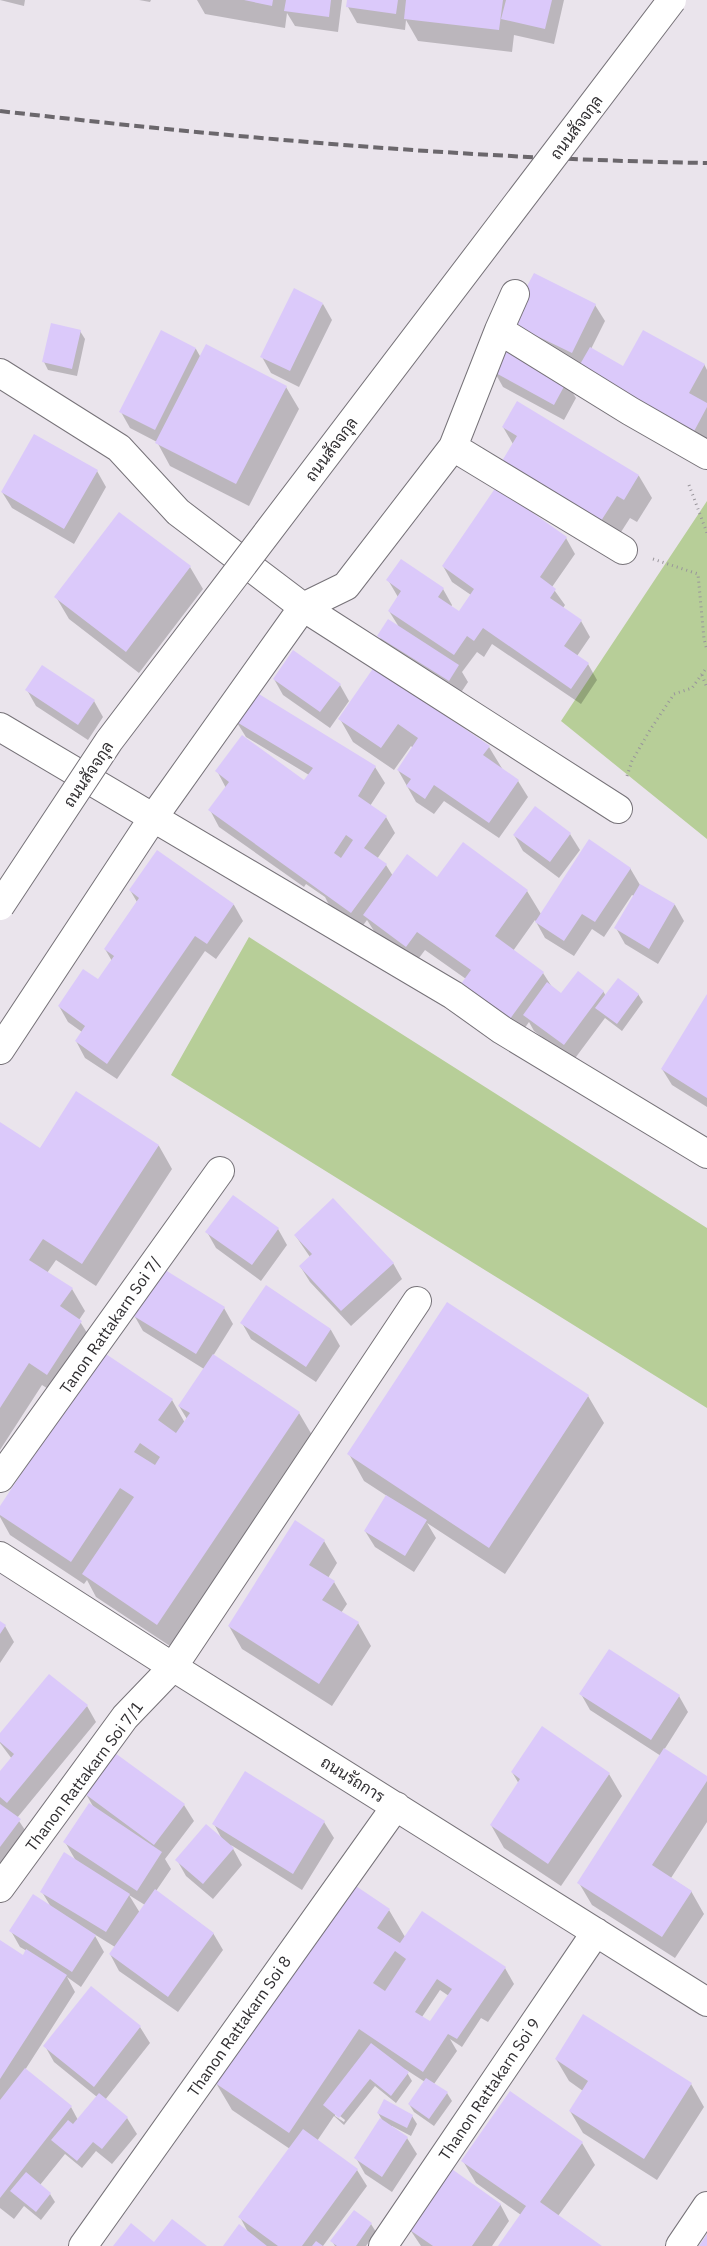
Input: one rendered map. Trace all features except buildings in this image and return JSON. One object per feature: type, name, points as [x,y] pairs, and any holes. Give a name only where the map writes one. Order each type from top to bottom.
[{"type":"street","name":"ถนนสัจจกุล","points":[[0,906],[109,742],[672,0]]},
{"type":"street","points":[[0,1050],[153,818],[303,608],[346,586],[453,447],[515,294]]},
{"type":"street","points":[[499,330],[630,412],[707,455]]},
{"type":"street","points":[[0,373],[120,448],[178,512],[303,608],[618,809]]},
{"type":"street","points":[[453,447],[623,550]]},
{"type":"street","points":[[0,726],[453,995],[502,1030],[707,1154]]},
{"type":"street","name":"Tanon Rattakarn Soi 7/","points":[[0,1478],[220,1171]]},
{"type":"street","name":"Thanon Rattakarn Soi 7/1","points":[[0,1888],[125,1717],[173,1667],[416,1301]]},
{"type":"street","name":"ถนนรัถการ","points":[[0,1556],[173,1667],[707,2002]]},
{"type":"street","name":"Thanon Rattakarn Soi 8","points":[[83,2246],[396,1806]]},
{"type":"street","name":"Thanon Rattakarn Soi 9","points":[[383,2246],[596,1932]]},
{"type":"street","points":[[680,2246],[707,2206]]},
{"type":"path","points":[[623,550],[698,574],[704,639],[707,650]]},
{"type":"path","points":[[618,809],[623,786],[632,761],[650,730],[674,694],[692,688],[707,667]]},
{"type":"path","points":[[702,674],[707,688]]},
{"type":"green space","points":[[707,501],[707,839],[561,721]]},
{"type":"green space","points":[[249,937],[707,1228],[707,1408],[171,1075]]},
{"type":"railway","points":[[0,111],[176,130],[353,146],[530,157],[707,163]]}]
